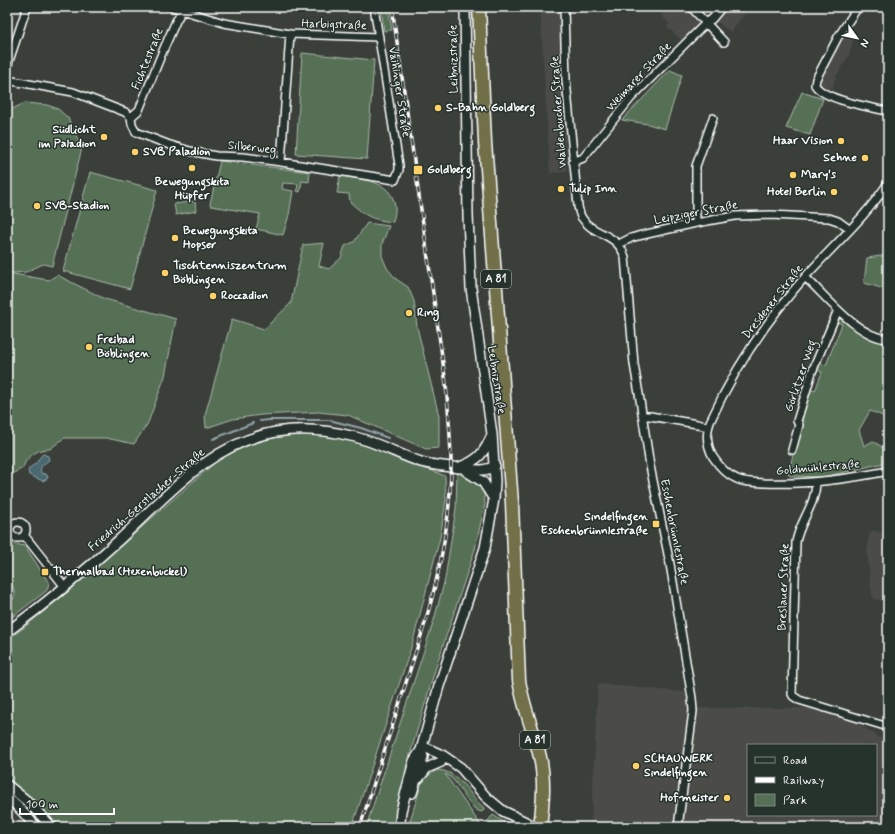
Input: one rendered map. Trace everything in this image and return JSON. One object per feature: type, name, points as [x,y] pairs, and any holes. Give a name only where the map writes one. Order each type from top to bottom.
[{"type":"highway","name":"A 81","points":[[479,7],[485,142],[512,503],[519,680],[525,712],[540,757],[545,819]]},
{"type":"highway","name":"A 81","points":[[486,7],[493,156],[519,496],[526,665],[531,702],[542,741],[547,767],[549,791],[545,819],[540,827]]},
{"type":"street","points":[[7,67],[27,7]]},
{"type":"street","name":"Harbigstraße","points":[[172,7],[183,9],[224,23],[290,34],[379,37]]},
{"type":"street","name":"Vaihinger Straße","points":[[374,7],[399,165],[399,170],[395,180]]},
{"type":"street","name":"Leibnizstraße","points":[[421,748],[439,686],[485,548],[494,499],[495,466],[492,434],[471,288],[468,215],[465,7]]},
{"type":"street","name":"Waldenbucher Straße","points":[[564,7],[566,76],[573,162],[580,216],[588,224],[619,244]]},
{"type":"street","points":[[691,7],[724,42]]},
{"type":"street","name":"Weimarer Straße","points":[[573,162],[583,158],[631,98],[706,23],[712,19],[722,7]]},
{"type":"street","points":[[858,7],[838,37],[816,79],[815,85],[829,97],[887,111],[888,109]]},
{"type":"street","name":"Fichtestraße","points":[[131,117],[140,110],[162,53],[183,9]]},
{"type":"street","points":[[281,162],[290,34]]},
{"type":"street","points":[[7,80],[73,92],[125,112],[131,117]]},
{"type":"street","name":"Silberweg","points":[[131,117],[132,124],[136,132],[167,144],[199,153],[281,162],[395,180]]},
{"type":"street","points":[[696,223],[696,166],[714,118]]},
{"type":"street","name":"Dresdener Straße","points":[[708,427],[731,381],[777,311],[805,277],[873,204],[888,183]]},
{"type":"street","name":"Leipziger Straße","points":[[619,244],[631,238],[696,223],[735,216],[771,215],[829,218],[838,221],[849,230]]},
{"type":"street","name":"Eschenbrünnlestraße","points":[[619,244],[626,262],[634,364],[650,466],[670,564],[692,698],[692,710],[679,826]]},
{"type":"street","points":[[805,277],[838,310],[873,336],[888,339]]},
{"type":"street","name":"Görlitzer Weg","points":[[792,450],[798,425],[797,421],[806,390],[838,310]]},
{"type":"street","points":[[643,416],[708,427]]},
{"type":"street","name":"Goldmühlestraße","points":[[708,427],[708,445],[714,457],[722,469],[738,480],[772,483],[816,482],[888,471]]},
{"type":"street","name":"Friedrich-Gerstlacher-Straße","points":[[7,632],[65,587],[200,466],[222,451],[257,436],[295,430],[316,430],[364,439],[434,466],[484,471],[495,466]]},
{"type":"street","name":"Friedrich-Gerstlacher-Straße","points":[[460,468],[471,463],[483,454],[492,434]]},
{"type":"street","name":"Friedrich-Gerstlacher-Straße","points":[[471,463],[484,463],[495,466]]},
{"type":"street","name":"Friedrich-Gerstlacher-Straße","points":[[460,468],[471,472],[483,482],[494,499]]},
{"type":"street","name":"Breslauer Straße","points":[[816,482],[815,495],[796,542],[793,696],[799,700],[888,726]]},
{"type":"street","points":[[24,535],[65,587]]},
{"type":"street","points":[[421,748],[427,758],[456,765]]},
{"type":"street","points":[[421,748],[442,756],[456,765],[467,774],[493,804],[515,818],[536,827]]},
{"type":"street","points":[[400,825],[423,757],[421,748]]},
{"type":"street","points":[[400,825],[401,811],[414,761],[421,748]]},
{"type":"street","points":[[412,791],[425,770],[441,762]]},
{"type":"street","points":[[7,785],[27,801],[52,827]]},
{"type":"street","points":[[7,797],[36,827]]},
{"type":"shaded area","points":[[540,7],[559,7],[567,172],[550,173]]},
{"type":"shaded area","points":[[670,7],[684,7],[700,24],[682,41],[667,27],[669,24],[661,15]]},
{"type":"shaded area","points":[[727,7],[749,7],[731,32],[717,22]]},
{"type":"shaded area","points":[[842,34],[854,39],[848,57],[836,77],[832,89],[823,87],[819,83],[820,76]]},
{"type":"shaded area","points":[[873,530],[888,535],[888,599],[883,601],[873,599],[870,581],[867,552],[869,534]]},
{"type":"shaded area","points":[[598,684],[694,693],[697,708],[808,708],[857,723],[888,743],[888,827],[591,827]]},
{"type":"green space","points":[[381,7],[388,7],[392,30],[384,31]]},
{"type":"green space","points":[[302,53],[374,60],[367,159],[296,154]]},
{"type":"green space","points":[[670,70],[682,75],[665,129],[648,124],[622,120]]},
{"type":"green space","points":[[802,92],[823,99],[810,135],[786,128]]},
{"type":"green space","name":"SVB-Stadion","points":[[25,103],[47,105],[58,109],[68,118],[82,148],[52,266],[43,264],[26,272],[14,273],[7,272],[7,113]]},
{"type":"green space","points":[[220,161],[310,172],[309,182],[302,181],[300,192],[297,191],[298,184],[283,183],[282,189],[293,191],[289,215],[283,235],[256,229],[260,214],[211,206],[210,204]]},
{"type":"green space","points":[[90,172],[157,190],[130,289],[63,271]]},
{"type":"green space","points":[[340,176],[374,182],[388,190],[395,206],[393,222],[379,220],[369,216],[350,202],[349,194],[337,193]]},
{"type":"green space","points":[[195,201],[196,211],[176,215],[174,204]]},
{"type":"green space","points":[[367,223],[389,226],[382,244],[382,256],[387,268],[396,279],[408,287],[414,301],[417,327],[439,416],[439,448],[426,449],[348,415],[318,412],[261,415],[233,419],[206,428],[205,415],[232,319],[264,329],[291,303],[303,245],[324,243],[319,266],[329,269],[341,258],[345,246],[354,242]]},
{"type":"green space","points":[[888,255],[888,290],[864,283],[867,258]]},
{"type":"green space","name":"Freibad Böblingen","points":[[7,273],[49,280],[57,275],[105,299],[176,319],[165,376],[148,423],[134,444],[106,438],[64,438],[50,449],[37,451],[30,456],[23,468],[12,474],[7,479]]},
{"type":"green space","points":[[839,318],[868,338],[875,341],[888,342],[888,418],[870,411],[859,430],[864,446],[873,441],[888,451],[888,462],[823,477],[790,476],[788,474],[802,420],[800,414],[810,389],[815,391],[822,372],[817,370],[820,363],[826,365],[842,324],[837,322],[837,319]]},
{"type":"green space","points":[[316,432],[370,445],[445,476],[446,500],[440,538],[412,645],[352,827],[25,827],[35,818],[22,805],[36,817],[43,811],[7,779],[7,639],[22,629],[69,591],[220,458],[259,440]]},
{"type":"green space","points":[[457,473],[468,475],[478,484],[484,494],[485,504],[475,549],[435,670],[406,768],[409,769],[394,827],[366,827],[434,620],[445,579],[456,508]]},
{"type":"green space","points":[[7,540],[15,544],[25,546],[49,583],[45,592],[7,621],[7,607],[13,600],[15,593],[13,587],[7,579],[7,555],[11,553],[11,547],[7,543]]},
{"type":"green space","points":[[437,770],[445,771],[458,779],[484,808],[482,812],[472,806],[455,782],[445,774],[482,827],[408,827],[423,779]]},
{"type":"green space","points":[[493,815],[511,827],[482,827]]},
{"type":"water","points":[[43,454],[48,456],[49,460],[42,465],[41,473],[47,475],[48,478],[43,481],[29,475],[28,470]]},
{"type":"waterway","points":[[260,421],[329,420],[361,428],[388,438]]},
{"type":"waterway","points":[[213,439],[253,423]]},
{"type":"railway","points":[[360,827],[430,604],[440,564],[447,524],[451,463],[446,384],[392,7]]},
{"type":"place","name":"S-Bahn Goldberg","points":[[438,108]]},
{"type":"place","name":"Südlicht im Paladion","points":[[104,137]]},
{"type":"place","name":"Haar Vision","points":[[841,141]]},
{"type":"place","name":"SVB Paladion","points":[[135,152]]},
{"type":"place","name":"Sehne","points":[[865,158]]},
{"type":"place","name":"Bewegungskita Hüpfer","points":[[192,168]]},
{"type":"place","name":"Goldberg","points":[[418,170]]},
{"type":"place","name":"Mary's","points":[[793,175]]},
{"type":"place","name":"Tulip Inn","points":[[561,189]]},
{"type":"place","name":"Hotel Berlin","points":[[834,192]]},
{"type":"place","name":"SVB-Stadion","points":[[37,206]]},
{"type":"place","name":"Bewegungskita Hopser","points":[[175,238]]},
{"type":"place","name":"Tischtenniszentrum Böblingen","points":[[165,273]]},
{"type":"place","name":"Roccadion","points":[[213,296]]},
{"type":"place","name":"Ring","points":[[409,313]]},
{"type":"place","name":"Freibad Böblingen","points":[[89,347]]},
{"type":"place","name":"Sindelfingen Eschenbrünnlestraße","points":[[656,524]]},
{"type":"place","name":"Thermalbad (Hexenbuckel)","points":[[45,572]]},
{"type":"place","name":"SCHAUWERK Sindelfingen","points":[[636,766]]},
{"type":"place","name":"Hofmeister","points":[[727,798]]}]
